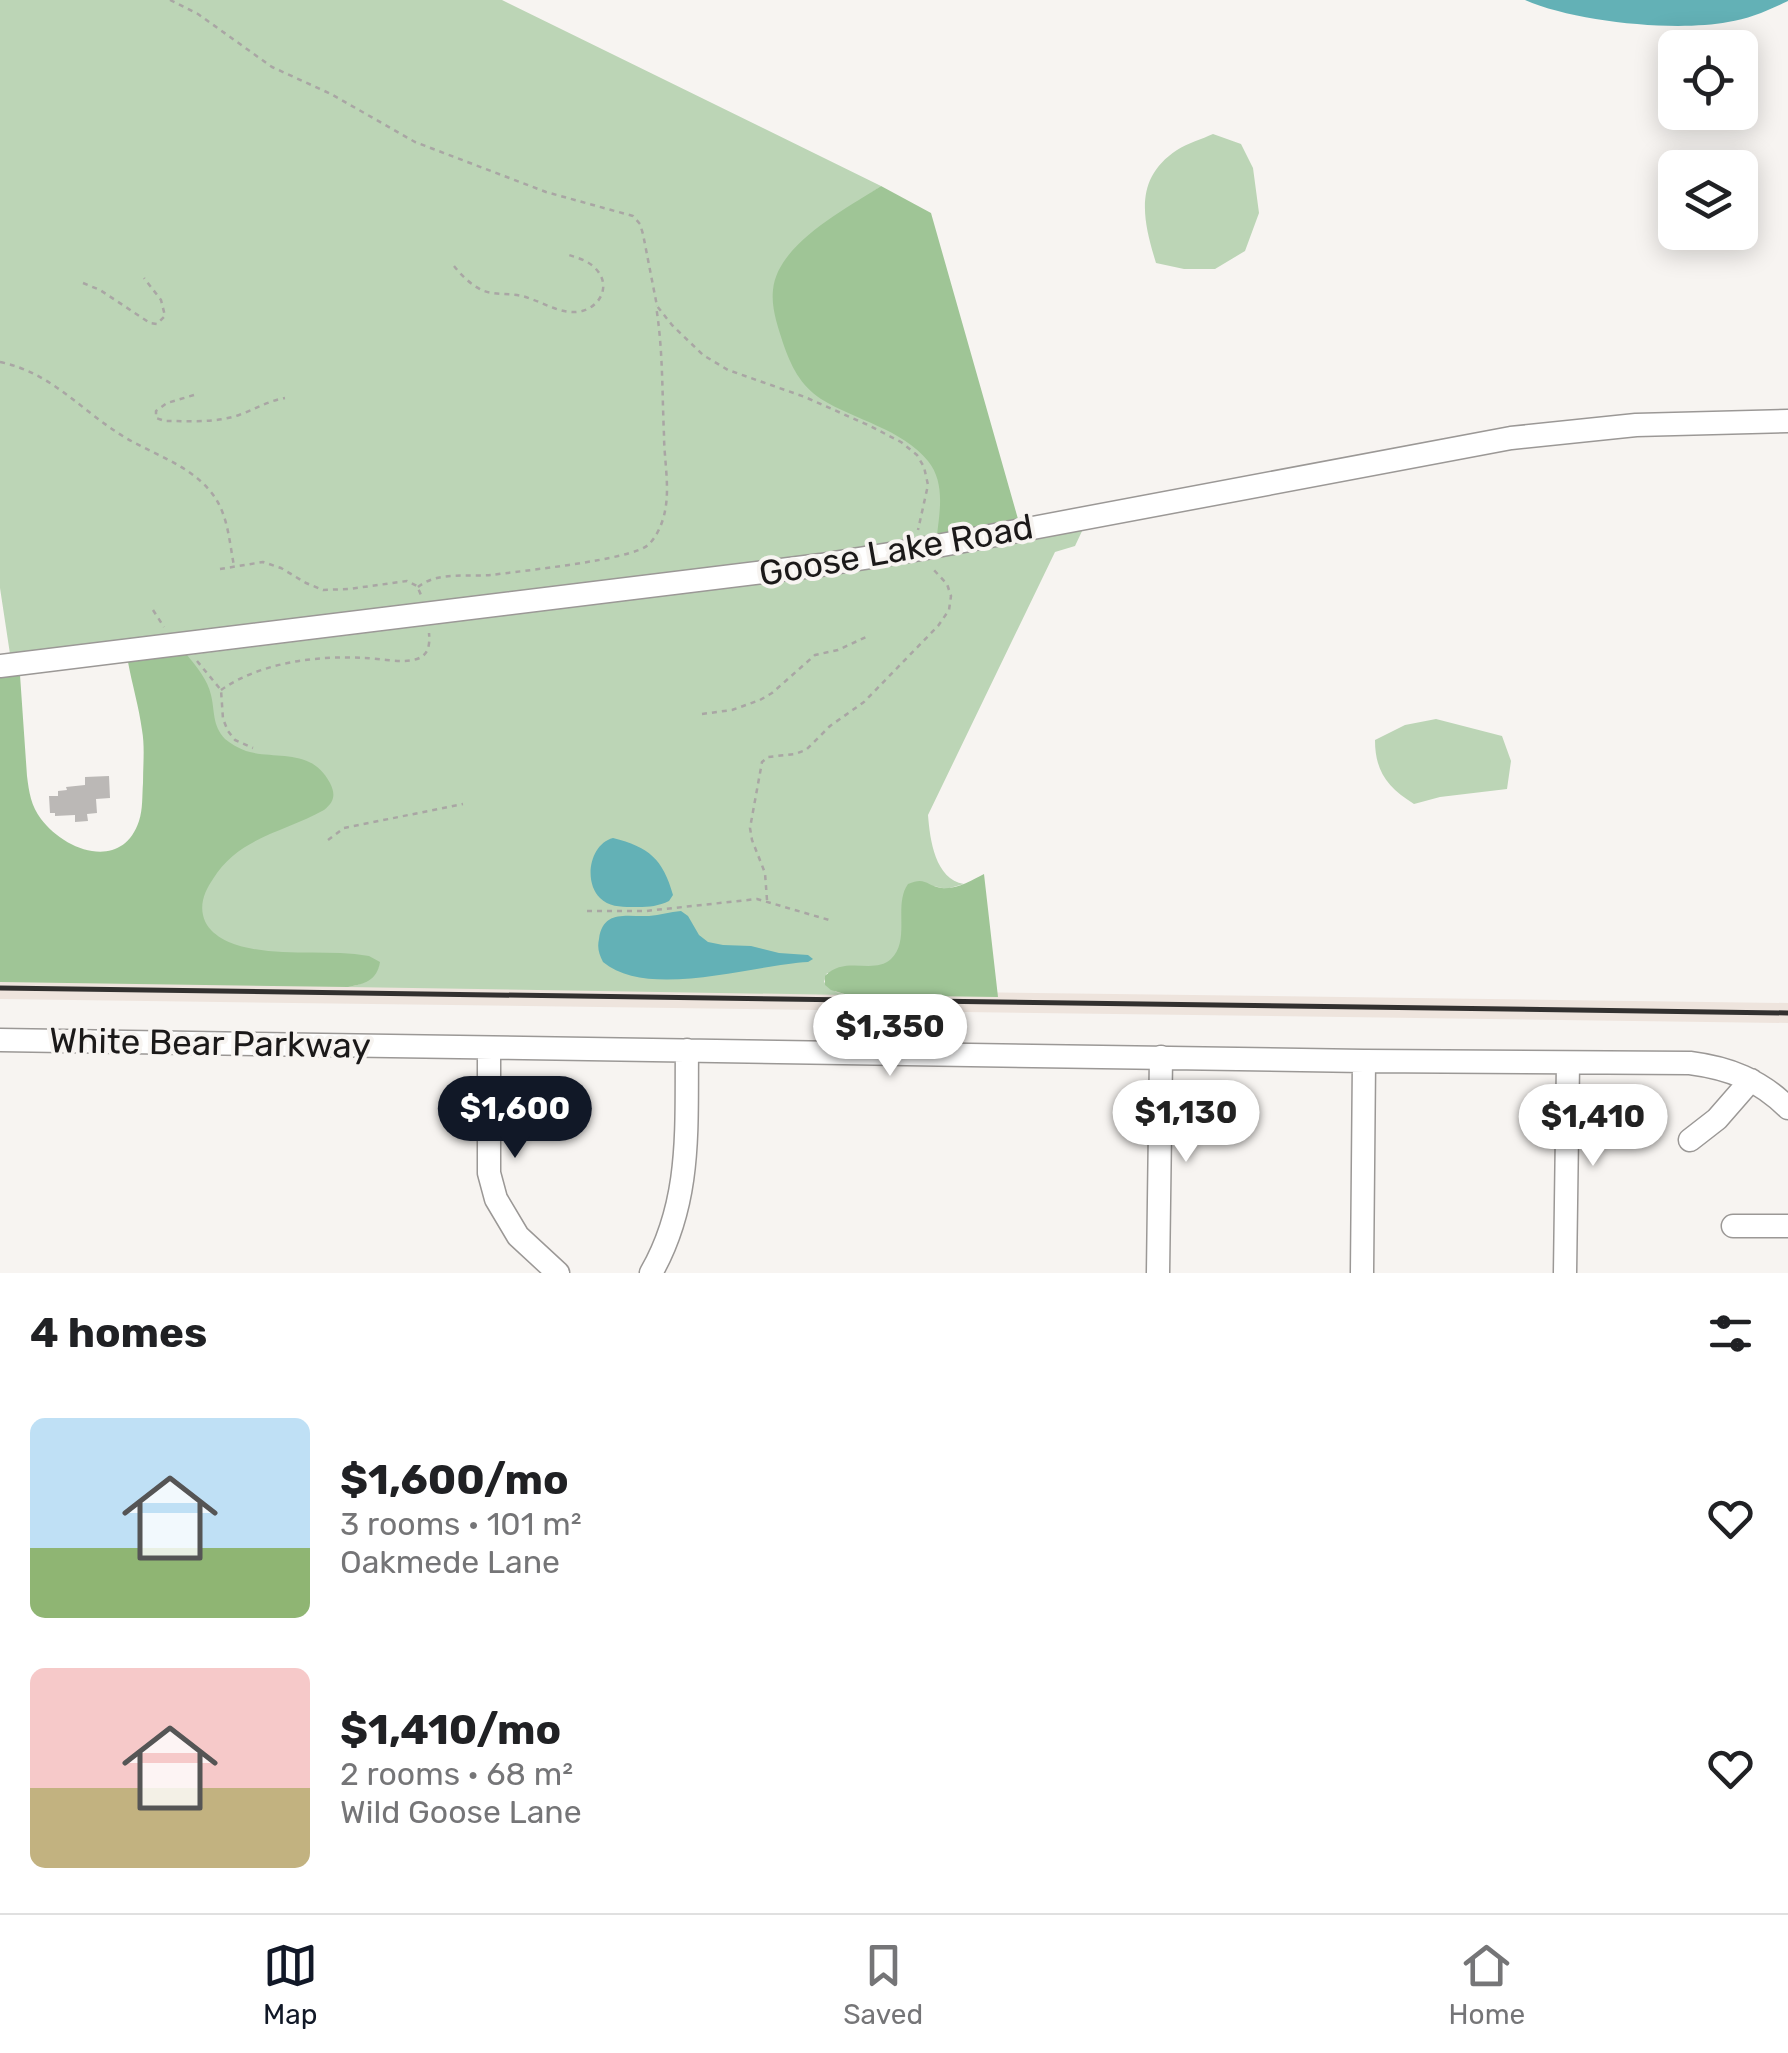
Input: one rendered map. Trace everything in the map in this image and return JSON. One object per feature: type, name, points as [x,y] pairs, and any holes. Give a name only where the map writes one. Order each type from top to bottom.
[{"type":"street","name":"Goose Lake Road","points":[[0,666],[423,608],[771,572],[921,548],[1511,438],[1636,425],[1788,421]]},
{"type":"street","name":"White Bear Parkway","points":[[0,1040],[1690,1063],[1715,1066],[1752,1080],[1787,1106]]},
{"type":"street","points":[[489,1048],[488,1172],[496,1198],[518,1236],[558,1273]]},
{"type":"street","points":[[651,1273],[672,1228],[686,1167],[687,1050]]},
{"type":"street","points":[[1158,1273],[1161,1058]]},
{"type":"street","points":[[1362,1273],[1364,1061]]},
{"type":"street","points":[[1565,1273],[1568,1064]]},
{"type":"street","points":[[1690,1140],[1718,1119],[1752,1080]]},
{"type":"street","points":[[1733,1226],[1788,1226]]},
{"type":"path","points":[[170,0],[198,14],[272,67],[342,100],[415,142],[556,195],[633,216],[640,224],[663,362],[666,504],[660,526],[648,545],[625,555],[552,567],[432,579],[423,608],[428,648],[418,659],[348,657],[288,664],[251,673],[221,690]]},
{"type":"path","points":[[454,266],[483,291],[522,296],[566,311],[583,310],[599,301],[603,281],[593,266],[569,255]]},
{"type":"path","points":[[83,283],[152,324],[159,324],[165,316],[164,305],[144,278]]},
{"type":"path","points":[[654,299],[672,325],[718,365],[817,402],[912,450],[924,467],[928,484],[921,548],[952,596],[949,610],[938,626],[864,702],[830,726],[806,750],[768,757],[762,762],[750,828],[765,873],[767,900]]},
{"type":"path","points":[[0,362],[40,376],[124,437],[199,480],[222,510],[234,566]]},
{"type":"path","points":[[194,396],[162,405],[156,418],[192,422],[223,419],[285,398]]},
{"type":"path","points":[[220,569],[256,561],[269,563],[323,590],[404,581],[423,608]]},
{"type":"path","points":[[153,610],[221,690],[225,725],[236,740],[252,748]]},
{"type":"path","points":[[702,714],[732,710],[760,700],[815,655],[838,650],[866,636]]},
{"type":"path","points":[[328,840],[344,828],[462,804]]},
{"type":"path","points":[[586,911],[767,900],[829,920]]},
{"type":"shaded area","points":[[0,979],[1788,1003],[1788,1023],[0,999]]},
{"type":"green space","points":[[0,0],[502,0],[881,186],[871,193],[981,468],[950,533],[764,562],[10,654],[0,588]]},
{"type":"green space","points":[[1213,134],[1241,144],[1253,168],[1259,213],[1245,251],[1215,269],[1184,269],[1156,263],[1145,216],[1153,174],[1177,150]]},
{"type":"green space","points":[[881,186],[931,213],[1018,519],[937,535],[939,487],[928,461],[892,433],[814,394],[789,359],[774,310],[777,273],[815,229]]},
{"type":"green space","points":[[1083,529],[1075,546],[1055,552],[928,815],[940,867],[954,881],[964,884],[946,889],[934,886],[938,974],[827,973],[824,982],[836,992],[848,995],[348,987],[367,981],[379,965],[104,959],[153,860],[147,660],[831,575]]},
{"type":"green space","points":[[187,655],[207,684],[216,723],[225,739],[246,751],[303,759],[313,764],[330,783],[333,795],[324,810],[249,845],[224,865],[204,896],[205,922],[219,937],[244,947],[369,956],[380,962],[376,974],[364,983],[348,987],[0,982],[0,677],[20,675],[27,776],[38,814],[64,840],[93,851],[107,851],[120,847],[131,837],[142,807],[143,736],[128,662]]},
{"type":"green space","points":[[1436,719],[1502,736],[1511,761],[1507,789],[1414,804],[1397,791],[1380,769],[1375,740],[1405,725]]},
{"type":"green space","points":[[984,874],[998,997],[848,995],[825,985],[825,976],[833,970],[876,965],[891,959],[900,942],[902,902],[908,884],[922,881],[947,888]]},
{"type":"water","points":[[1525,0],[1788,1],[1736,21],[1681,26],[1597,19]]},
{"type":"water","points":[[613,838],[653,856],[673,895],[669,901],[623,907],[600,898],[592,882],[592,864],[599,848]]},
{"type":"water","points":[[681,911],[708,942],[808,955],[813,959],[673,979],[622,973],[603,962],[599,939],[601,929],[611,919]]},
{"type":"building","points":[[109,776],[110,798],[96,799],[97,813],[87,814],[88,821],[75,822],[75,815],[50,813],[49,796],[58,796],[58,791],[67,790],[66,787],[85,785],[85,777]]},
{"type":"railway","points":[[0,988],[1788,1013]]}]
